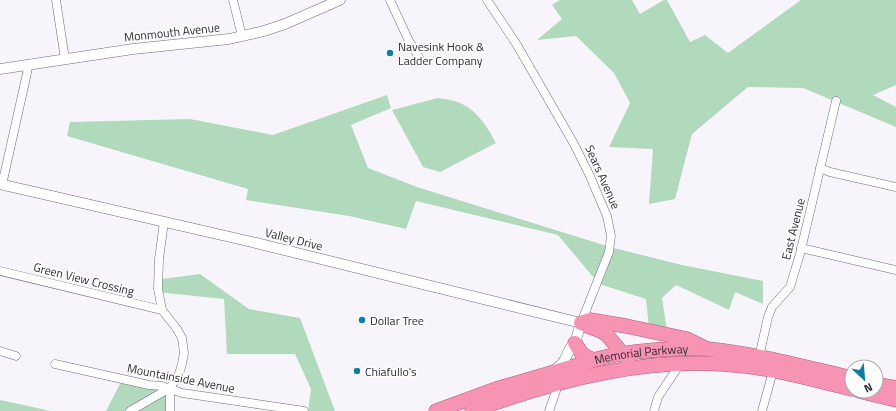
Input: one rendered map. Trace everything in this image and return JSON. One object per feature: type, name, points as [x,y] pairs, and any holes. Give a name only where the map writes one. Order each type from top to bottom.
[{"type":"highway","points":[[581,323],[590,320],[626,326],[687,339],[707,349]]},
{"type":"highway","points":[[581,323],[602,331],[622,354],[636,367]]},
{"type":"highway","points":[[575,343],[582,354],[593,360]]},
{"type":"highway","name":"Memorial Parkway","points":[[472,411],[593,360],[622,354],[658,350],[707,349],[759,357],[844,376]]},
{"type":"highway","name":"Memorial Parkway","points":[[436,411],[496,389],[552,378],[584,376],[636,367],[680,364],[728,364],[773,370],[844,387]]},
{"type":"highway","points":[[884,389],[896,397]]},
{"type":"highway","points":[[884,395],[896,397]]},
{"type":"street","points":[[56,0],[65,59]]},
{"type":"street","points":[[233,0],[242,36]]},
{"type":"street","name":"Monmouth Avenue","points":[[0,69],[133,49],[211,42],[242,36],[285,24],[340,0]]},
{"type":"street","points":[[390,0],[409,41],[420,59]]},
{"type":"street","name":"Sears Avenue","points":[[487,0],[517,45],[574,144],[589,174],[606,216],[611,236],[609,252],[581,323],[575,343],[571,346],[565,360],[552,378]]},
{"type":"street","points":[[1,185],[26,80],[28,65]]},
{"type":"street","name":"East Avenue","points":[[759,357],[768,317],[774,304],[790,287],[801,248],[836,101]]},
{"type":"street","points":[[820,168],[830,172],[896,187]]},
{"type":"street","name":"Valley Drive","points":[[1,185],[252,242],[581,323]]},
{"type":"street","points":[[164,222],[158,278],[162,310],[177,329],[184,346],[182,364],[170,388],[170,411]]},
{"type":"street","points":[[801,248],[896,270]]},
{"type":"street","name":"Green View Crossing","points":[[0,271],[162,310]]},
{"type":"street","points":[[0,351],[16,356]]},
{"type":"street","name":"Mountainside Avenue","points":[[55,364],[133,382],[162,386],[182,393],[304,411]]},
{"type":"street","points":[[654,411],[658,397],[680,364]]},
{"type":"street","points":[[762,411],[773,370]]},
{"type":"street","points":[[549,411],[556,391],[552,378]]},
{"type":"street","points":[[130,411],[170,388]]},
{"type":"green space","points":[[560,0],[632,0],[640,14],[664,0],[667,0],[690,42],[705,35],[728,53],[801,0],[896,0],[896,85],[873,95],[896,107],[896,127],[803,88],[748,87],[692,134],[675,199],[649,204],[653,149],[609,147],[630,103],[614,73],[576,36],[537,40],[562,19],[552,5]]},
{"type":"green space","points":[[387,95],[391,108],[351,125],[368,168],[417,187],[610,247],[682,265],[763,281],[763,304],[735,292],[729,310],[676,285],[662,298],[667,331],[649,328],[646,299],[599,284],[558,235],[416,201],[406,229],[349,216],[246,200],[248,189],[67,136],[70,122],[190,119],[273,135]]},
{"type":"green space","points":[[438,98],[457,102],[472,110],[486,126],[496,143],[440,172],[423,167],[392,110]]},
{"type":"green space","points":[[200,274],[249,309],[300,318],[335,411],[308,411],[311,389],[295,354],[227,354],[224,299],[156,292],[155,280]]},
{"type":"green space","points":[[685,355],[717,357],[643,361],[637,358]]},
{"type":"green space","points":[[122,380],[170,389],[169,411],[106,411]]},
{"type":"green space","points":[[0,400],[51,411],[0,411]]},
{"type":"place","name":"Navesink Hook & Ladder Company","points":[[390,53]]},
{"type":"place","name":"Dollar Tree","points":[[362,320]]},
{"type":"place","name":"Chiafullo's","points":[[357,371]]}]
